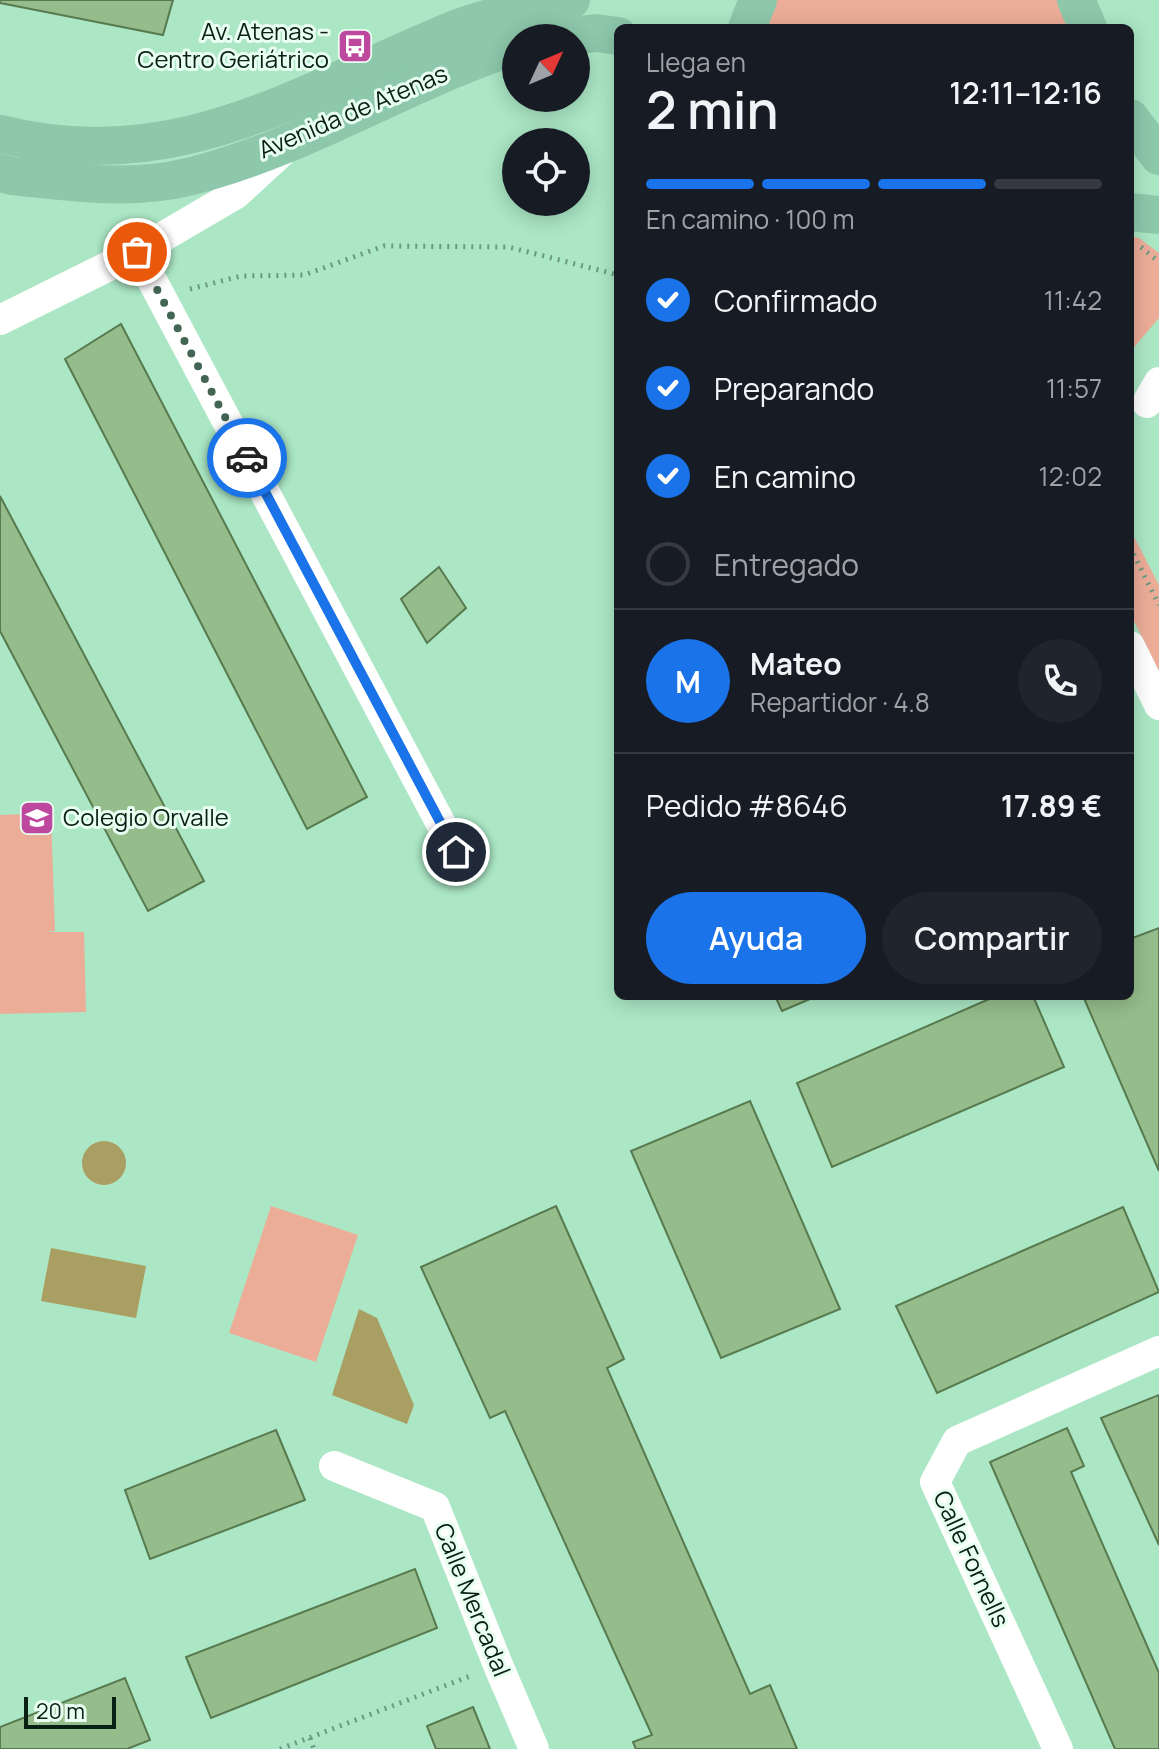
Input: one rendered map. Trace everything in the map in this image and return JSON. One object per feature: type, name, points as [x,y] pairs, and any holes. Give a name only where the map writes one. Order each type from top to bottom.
[{"type":"main road","name":"Avenida de Atenas","points":[[0,134],[21,140],[97,148],[188,137],[273,110],[456,29],[505,14],[571,0]]},
{"type":"main road","points":[[749,24],[758,0]]},
{"type":"main road","points":[[1076,0],[1086,24]]},
{"type":"main road","points":[[590,34],[614,35]]},
{"type":"main road","name":"Avenida de Atenas","points":[[0,173],[117,186],[187,177],[292,143],[411,87],[502,51]]},
{"type":"main road","points":[[1134,212],[1159,215]]},
{"type":"street","points":[[0,320],[144,265],[236,194],[292,143]]},
{"type":"street","points":[[144,265],[456,852]]},
{"type":"street","points":[[1134,658],[1146,693]]},
{"type":"street","name":"Calle Fornells","points":[[1058,1749],[935,1482],[957,1441],[1159,1351]]},
{"type":"street","name":"Calle Mercadal","points":[[334,1466],[435,1507],[534,1749]]},
{"type":"path","points":[[1134,244],[1159,262]]},
{"type":"path","points":[[144,265],[171,267],[183,290],[241,276],[304,275],[384,246],[509,247],[614,274]]},
{"type":"path","points":[[1134,555],[1159,605]]},
{"type":"path","points":[[280,1749],[498,1665]]},
{"type":"path","points":[[310,1738],[314,1749]]},
{"type":"shaded area","points":[[776,0],[1058,0],[1068,24],[766,24]]},
{"type":"shaded area","points":[[1134,237],[1159,253],[1159,318],[1134,347]]},
{"type":"shaded area","points":[[1134,537],[1159,585],[1159,672],[1134,621]]},
{"type":"shaded area","points":[[51,813],[55,931],[44,932],[84,932],[86,1012],[0,1014],[0,815]]},
{"type":"shaded area","points":[[104,1141],[119,1148],[126,1163],[119,1178],[104,1185],[89,1178],[82,1163],[89,1148]]},
{"type":"shaded area","points":[[271,1206],[358,1235],[316,1362],[229,1333]]},
{"type":"shaded area","points":[[51,1248],[146,1266],[136,1318],[41,1301]]},
{"type":"shaded area","points":[[359,1309],[377,1318],[414,1405],[407,1424],[332,1395]]},
{"type":"building","points":[[0,0],[173,0],[163,35],[0,3]]},
{"type":"building","points":[[121,324],[367,797],[307,829],[65,359]]},
{"type":"building","points":[[0,496],[204,881],[148,911],[0,631]]},
{"type":"building","points":[[439,567],[466,608],[427,643],[401,599]]},
{"type":"building","points":[[1159,928],[1159,1171],[1085,1000],[1134,1000],[1134,937]]},
{"type":"building","points":[[777,1000],[808,1000],[782,1011]]},
{"type":"building","points":[[987,1000],[1035,1000],[1064,1067],[832,1167],[797,1083]]},
{"type":"building","points":[[750,1101],[840,1309],[721,1358],[631,1151]]},
{"type":"building","points":[[556,1206],[624,1359],[607,1368],[750,1694],[770,1685],[797,1749],[636,1749],[633,1742],[652,1735],[505,1411],[490,1418],[421,1267]]},
{"type":"building","points":[[1123,1207],[1159,1292],[937,1393],[896,1306]]},
{"type":"building","points":[[1159,1395],[1159,1545],[1101,1418]]},
{"type":"building","points":[[1067,1428],[1084,1466],[1071,1472],[1159,1673],[1159,1749],[1115,1749],[990,1462]]},
{"type":"building","points":[[276,1430],[305,1500],[150,1559],[125,1490]]},
{"type":"building","points":[[415,1569],[437,1628],[211,1718],[186,1657]]},
{"type":"building","points":[[125,1678],[150,1740],[127,1749],[0,1749],[0,1727]]},
{"type":"building","points":[[473,1707],[490,1749],[436,1749],[427,1726]]},
{"type":"way so far","points":[[137,252],[247,458]]},
{"type":"place","name":"Av. Atenas - Centro Geriátrico","points":[[355,46]]},
{"type":"place","name":"Colegio Orvalle","points":[[37,818]]},
{"type":"route","points":[[247,458],[456,852]]}]
